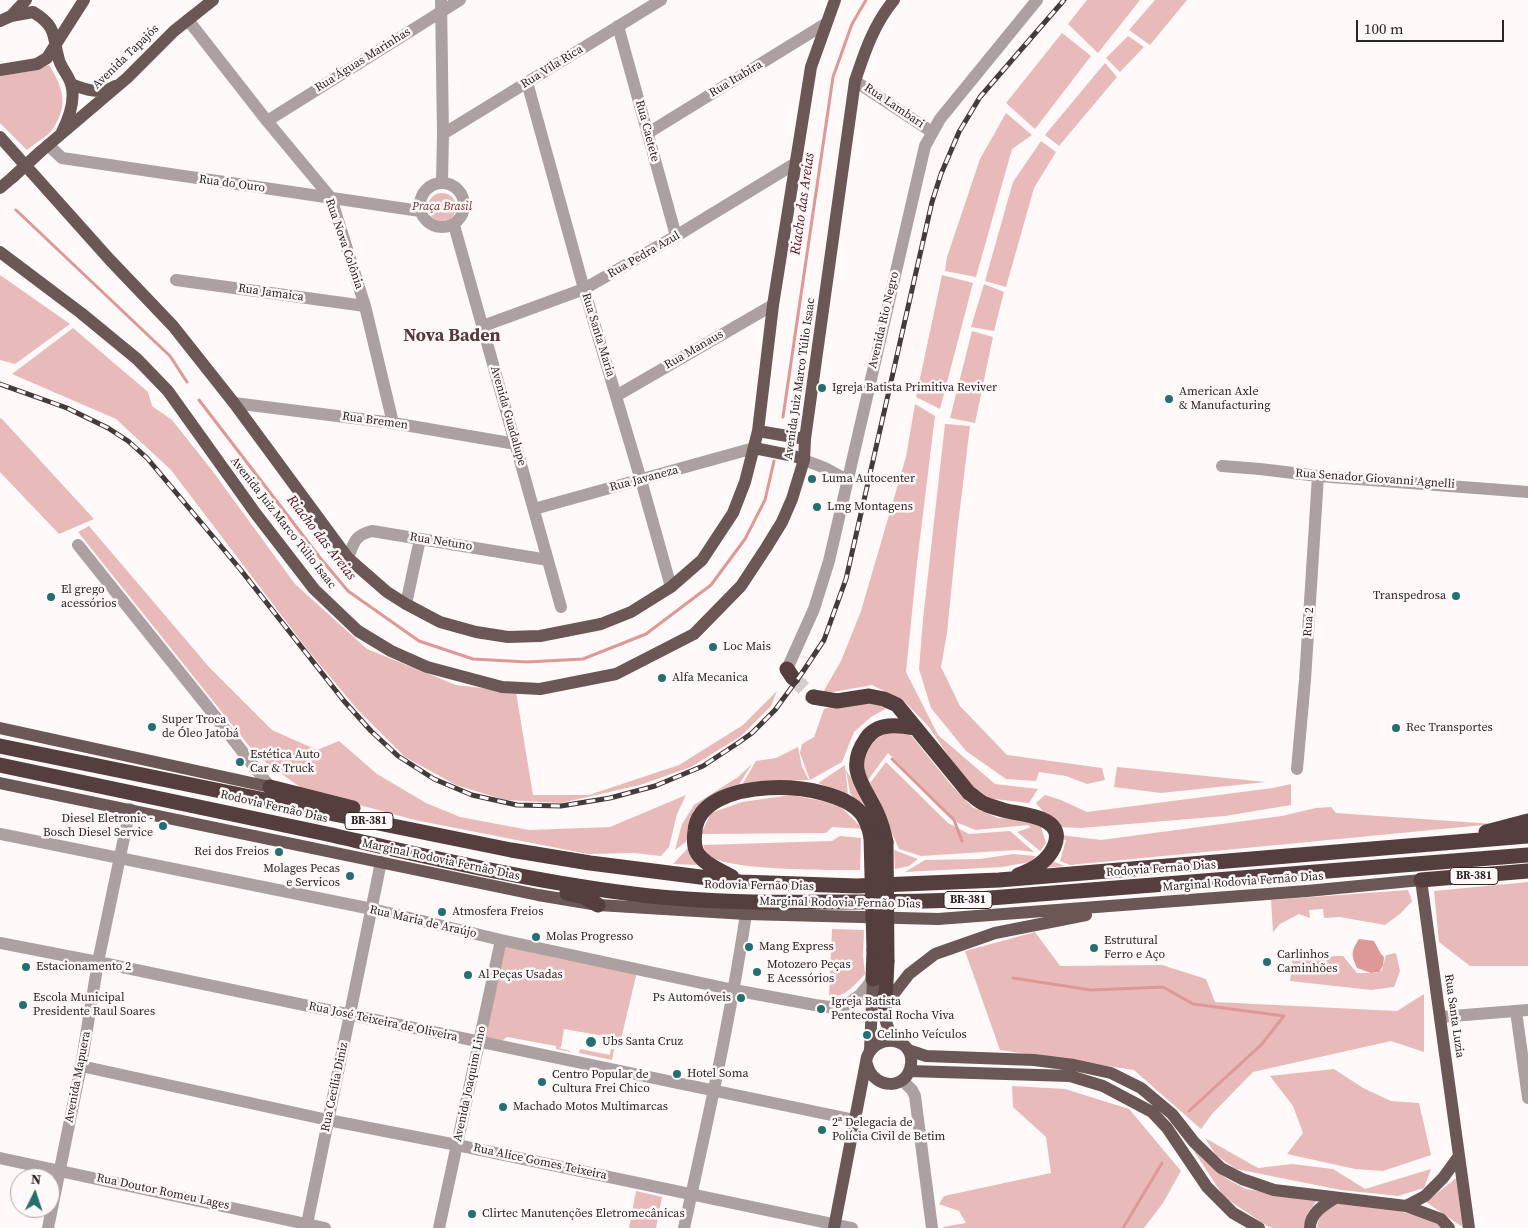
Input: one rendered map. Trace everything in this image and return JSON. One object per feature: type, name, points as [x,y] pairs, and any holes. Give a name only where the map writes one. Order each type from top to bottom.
[{"type":"highway","points":[[813,697],[837,701],[869,696],[884,699],[897,706],[969,793],[983,803],[1006,811],[1038,816],[1049,823],[1054,830],[1056,842],[1050,857],[1025,872],[999,880]]},
{"type":"highway","points":[[885,1005],[887,961],[878,814],[857,776],[856,760],[860,747],[870,733],[897,724],[915,728]]},
{"type":"highway","name":"Rodovia Fernão Dias","points":[[0,746],[510,850],[590,863],[740,882],[857,886],[999,880],[1528,836]]},
{"type":"highway","name":"Rodovia Fernão Dias","points":[[0,765],[426,856],[586,888],[713,901],[762,903],[916,902],[978,899],[1528,855]]},
{"type":"highway","points":[[270,787],[482,844]]},
{"type":"highway","name":"BR-381","points":[[740,882],[712,866],[698,854],[694,841],[695,824],[702,812],[713,803],[730,796],[748,791],[787,788],[805,789],[832,795],[860,811],[879,840]]},
{"type":"highway","points":[[1445,843],[1528,822]]},
{"type":"highway","points":[[874,979],[879,840]]},
{"type":"highway","points":[[426,856],[446,865],[584,897],[598,904]]},
{"type":"highway","name":"BR-381","points":[[1421,880],[1528,871]]},
{"type":"main road","points":[[6,18],[26,0]]},
{"type":"main road","points":[[0,70],[37,64],[47,58],[84,0]]},
{"type":"main road","name":"Avenida Tapajós","points":[[5,182],[127,78],[174,31],[213,0]]},
{"type":"main road","points":[[0,137],[173,326],[234,403],[348,558],[387,592],[440,622],[476,632],[508,637],[540,636],[601,624],[631,612],[671,587],[702,560],[732,513],[745,482],[758,432],[773,305],[811,67],[835,0]]},
{"type":"main road","name":"Avenida Juiz Marco Túlio Isaac","points":[[0,252],[82,313],[138,359],[168,391],[256,514],[314,589],[358,631],[391,651],[427,667],[502,687],[540,689],[616,674],[694,634],[741,586],[782,522],[804,460],[805,439],[856,81],[865,48],[882,14],[894,0]]},
{"type":"main road","points":[[6,18],[33,12],[45,20],[51,27],[61,66],[71,84],[73,99],[60,136]]},
{"type":"main road","points":[[71,84],[86,90],[108,90],[127,78]]},
{"type":"main road","points":[[758,432],[805,439]]},
{"type":"main road","points":[[754,448],[794,456],[804,460]]},
{"type":"main road","points":[[0,728],[270,787]]},
{"type":"main road","name":"Marginal Rodovia Fernão Dias","points":[[0,783],[538,894],[598,904],[746,914],[938,919],[1421,880]]},
{"type":"main road","name":"Rua Santa Luzia","points":[[1421,880],[1469,1228]]},
{"type":"main road","points":[[1148,903],[995,933],[935,954],[909,974],[885,1005],[886,1022],[890,1033],[896,1041],[908,1050],[926,1056],[1034,1060],[1074,1065],[1111,1073],[1142,1088],[1172,1114],[1194,1142],[1221,1168],[1242,1179],[1274,1190],[1406,1206],[1441,1219],[1449,1228]]},
{"type":"main road","points":[[834,1226],[870,1050],[874,979]]},
{"type":"main road","points":[[870,1050],[882,1041],[896,1041]]},
{"type":"main road","points":[[906,1076],[911,1060],[908,1050]]},
{"type":"main road","points":[[867,1064],[868,1071],[873,1077],[878,1082],[885,1084],[893,1084],[906,1076],[1070,1076],[1103,1086],[1152,1112],[1167,1128],[1207,1187],[1233,1213],[1259,1228]]},
{"type":"main road","points":[[858,1104],[867,1092],[885,1084]]},
{"type":"main road","points":[[1406,1206],[1425,1196],[1444,1178],[1459,1156]]},
{"type":"main road","points":[[1310,1228],[1310,1222],[1315,1213],[1335,1198]]},
{"type":"street","name":"Rua Águas Marinhas","points":[[267,121],[441,6],[460,0]]},
{"type":"street","name":"Rua Vila Rica","points":[[443,134],[660,0]]},
{"type":"street","name":"Avenida Rio Negro","points":[[790,673],[829,561],[925,146],[940,119],[1037,0]]},
{"type":"street","points":[[441,6],[442,183]]},
{"type":"street","name":"Rua Nova Colônia","points":[[188,20],[267,121],[331,198],[365,306],[393,423]]},
{"type":"street","name":"Rua Itabira","points":[[648,133],[825,24]]},
{"type":"street","name":"Rua Caetete","points":[[618,26],[676,236]]},
{"type":"street","name":"Rua Lambari","points":[[856,81],[932,132]]},
{"type":"street","name":"Rua Santa Maria","points":[[527,82],[584,290],[671,587]]},
{"type":"street","name":"Rua do Ouro","points":[[44,148],[62,158],[420,211]]},
{"type":"street","name":"Rua Pedra Azul","points":[[482,326],[584,290],[796,163]]},
{"type":"street","points":[[442,183],[456,187],[464,199],[463,214],[460,220],[447,227],[434,226],[423,217],[420,211],[424,192],[429,187],[442,183]]},
{"type":"street","name":"Avenida Guadalupe","points":[[454,224],[562,607]]},
{"type":"street","name":"Rua Jamaica","points":[[176,280],[365,306]]},
{"type":"street","name":"Rua Manaus","points":[[616,396],[773,305]]},
{"type":"street","name":"Rua Bremen","points":[[234,403],[393,423],[516,444]]},
{"type":"street","name":"Rua Javaneza","points":[[534,509],[754,448]]},
{"type":"street","points":[[804,460],[825,468],[847,480]]},
{"type":"street","name":"Rua Senador Giovanni Agnelli","points":[[1222,466],[1318,476],[1528,492]]},
{"type":"street","name":"Rua 2","points":[[1297,769],[1306,680],[1318,476]]},
{"type":"street","name":"Rua Netuno","points":[[348,558],[354,542],[361,534],[372,531],[548,560]]},
{"type":"street","points":[[406,604],[420,539]]},
{"type":"street","points":[[78,546],[270,787]]},
{"type":"street","name":"Avenida Mapuera","points":[[60,1170],[81,1066],[98,962],[130,809]]},
{"type":"street","name":"Rua Maria de Araújo","points":[[0,834],[372,909],[501,940],[734,990],[815,1005],[846,1005],[860,995],[874,979]]},
{"type":"street","name":"Rua Cecília Diniz","points":[[307,1224],[381,862]]},
{"type":"street","points":[[684,1228],[714,1092],[734,990],[746,914]]},
{"type":"street","name":"Avenida Joaquim Lino","points":[[439,1228],[501,940]]},
{"type":"street","name":"Rua José Teixeira de Oliveira","points":[[0,943],[855,1120]]},
{"type":"street","points":[[1440,1017],[1522,1010],[1528,1098]]},
{"type":"street","name":"Rua Alice Gomes Teixeira","points":[[81,1066],[328,1120],[691,1194],[834,1226],[852,1228]]},
{"type":"street","points":[[906,1076],[915,1096],[932,1228]]},
{"type":"street","name":"Rua Doutor Romeu Lages","points":[[0,1158],[50,1168]]},
{"type":"street","name":"Rua Doutor Romeu Lages","points":[[60,1170],[325,1228]]},
{"type":"green space","points":[[1087,0],[1140,0],[1098,53],[1068,24]]},
{"type":"green space","points":[[1155,0],[1187,0],[1150,45],[1129,30]]},
{"type":"green space","points":[[1062,33],[1091,56],[1035,129],[1006,103]]},
{"type":"green space","points":[[1128,36],[1144,47],[1120,72],[1106,58]]},
{"type":"green space","points":[[1105,63],[1117,77],[1059,146],[1045,135]]},
{"type":"green space","points":[[49,65],[62,95],[59,119],[52,130],[27,150],[0,123],[0,76],[30,71]]},
{"type":"green space","points":[[1006,113],[1032,135],[1012,149],[976,277],[945,271],[947,257],[980,159]]},
{"type":"green space","points":[[1041,141],[1056,152],[1034,188],[1006,287],[985,281],[1013,182]]},
{"type":"green space","name":"Praça Brasil","points":[[442,193],[452,197],[456,207],[452,217],[442,221],[432,217],[428,207],[432,197]]},
{"type":"green space","points":[[0,275],[70,324],[15,364],[0,360]]},
{"type":"green space","points":[[942,275],[973,283],[940,409],[916,397]]},
{"type":"green space","points":[[984,284],[1004,292],[994,331],[971,327]]},
{"type":"green space","points":[[73,328],[148,392],[152,406],[172,420],[211,469],[295,584],[367,649],[456,685],[516,692],[533,795],[589,795],[679,765],[743,725],[777,691],[771,706],[741,736],[691,767],[640,785],[561,803],[505,800],[456,785],[405,757],[357,709],[307,649],[171,470],[116,419],[12,374]]},
{"type":"green space","points":[[972,331],[993,337],[975,423],[950,418]]},
{"type":"green space","points":[[915,404],[935,416],[906,672],[938,735],[995,784],[1038,789],[1029,803],[985,798],[963,778],[929,727],[905,702],[872,685],[822,694],[841,661],[861,611],[906,457]]},
{"type":"green space","points":[[0,418],[94,519],[59,534],[0,472]]},
{"type":"green space","points":[[945,424],[970,426],[947,633],[941,667],[960,706],[1007,755],[1102,768],[1105,780],[1087,784],[1066,776],[1039,772],[1036,781],[1006,779],[966,751],[931,708],[919,669]]},
{"type":"green space","points":[[89,526],[209,667],[272,730],[317,750],[339,741],[377,774],[426,803],[460,817],[529,830],[610,827],[686,795],[677,814],[669,847],[661,856],[634,853],[588,854],[415,820],[304,790],[257,756],[78,532]]},
{"type":"green space","points":[[873,701],[889,707],[871,717],[854,732],[842,762],[810,780],[800,753],[802,744],[814,737],[824,709]]},
{"type":"green space","points":[[889,732],[910,734],[952,786],[972,807],[998,818],[1027,820],[1041,827],[1046,843],[1040,851],[1017,832],[1031,827],[1028,825],[976,830],[958,823],[888,753],[868,780],[862,766],[864,751],[871,742]]},
{"type":"green space","points":[[798,747],[802,767],[809,780],[743,783],[756,761],[776,758]]},
{"type":"green space","points":[[886,762],[948,823],[969,834],[1010,831],[1034,852],[1016,850],[921,856],[899,849],[870,783]]},
{"type":"green space","points":[[752,764],[738,786],[716,794],[694,810],[686,842],[675,850],[682,824],[694,805],[738,777]]},
{"type":"green space","points":[[845,765],[848,795],[818,783]]},
{"type":"green space","points":[[1117,767],[1266,782],[1161,793],[1114,787]]},
{"type":"green space","points":[[846,770],[869,807],[854,799],[850,793]]},
{"type":"green space","points":[[1291,784],[1291,805],[1225,816],[1081,828],[1056,827],[1036,803],[1045,795],[1087,812],[1273,788]]},
{"type":"green space","points":[[791,795],[838,804],[863,829],[832,827],[826,833],[701,834],[711,813],[742,802]]},
{"type":"green space","points":[[1331,807],[1336,813],[1494,824],[1070,865],[1060,861],[1066,840],[1062,839],[1054,862],[1065,866],[1042,868],[1060,835],[1101,840],[1282,816],[1316,808]]},
{"type":"green space","points":[[840,836],[861,838],[860,870],[756,867],[735,864],[718,860],[708,855],[703,845],[832,841]]},
{"type":"green space","points":[[689,847],[697,865],[673,864]]},
{"type":"green space","points":[[894,850],[918,859],[909,866],[895,869]]},
{"type":"green space","points":[[1013,854],[1036,856],[1030,862],[1002,867],[905,872],[925,860],[980,859]]},
{"type":"green space","points":[[1528,882],[1528,966],[1470,966],[1439,942],[1434,891]]},
{"type":"green space","points":[[1408,890],[1412,901],[1401,913],[1385,925],[1340,917],[1324,918],[1323,909],[1309,910],[1310,918],[1299,914],[1280,924],[1273,932],[1271,900]]},
{"type":"green space","points":[[832,929],[864,930],[863,956],[865,974],[844,993],[829,997]]},
{"type":"green space","points":[[1035,932],[1060,966],[1162,965],[1206,979],[1215,1002],[1397,1011],[1424,994],[1424,1052],[1391,1041],[1253,1072],[1212,1114],[1201,1129],[1134,1070],[1000,1050],[965,951]]},
{"type":"green space","points":[[504,944],[637,972],[621,1039],[564,1029],[561,1047],[559,1048],[570,1052],[556,1049],[556,1046],[507,1037],[500,1042],[483,1040]]},
{"type":"green space","points":[[1396,953],[1400,971],[1394,987],[1371,990],[1290,981],[1292,961],[1343,956],[1357,973],[1376,973],[1382,970],[1386,955]]},
{"type":"green space","points":[[580,1049],[610,1055],[611,1049],[614,1049],[612,1060],[579,1053]]},
{"type":"green space","points":[[1334,1069],[1363,1088],[1391,1101],[1419,1103],[1431,1155],[1383,1171],[1355,1169],[1287,1154],[1303,1133],[1293,1106],[1270,1076]]},
{"type":"green space","points":[[1012,1086],[1065,1089],[1129,1109],[1181,1171],[1163,1203],[1144,1228],[943,1228],[966,1223],[959,1211],[939,1204],[944,1196],[1051,1173],[1046,1137],[1013,1107]]},
{"type":"green space","points":[[1205,1138],[1258,1168],[1292,1164],[1333,1169],[1365,1189],[1431,1169],[1424,1188],[1398,1196],[1341,1190],[1236,1169],[1216,1155]]},
{"type":"green space","points":[[1190,1145],[1205,1161],[1227,1179],[1246,1189],[1317,1200],[1308,1213],[1306,1228],[1273,1228],[1267,1226],[1224,1197]]},
{"type":"green space","points":[[1460,1175],[1458,1193],[1464,1228],[1426,1202]]},
{"type":"green space","points":[[636,1191],[662,1197],[656,1228],[629,1228]]},
{"type":"green space","points":[[1338,1203],[1386,1208],[1421,1216],[1445,1228],[1317,1228],[1323,1212]]},
{"type":"shaded area","points":[[1359,939],[1374,941],[1384,957],[1383,966],[1379,972],[1371,973],[1357,968],[1353,953]]},
{"type":"waterway","name":"Riacho das Areias","points":[[783,417],[833,77],[852,24],[866,0]]},
{"type":"waterway","name":"Riacho das Areias","points":[[16,210],[170,356],[187,382]]},
{"type":"waterway","name":"Riacho das Areias","points":[[199,400],[321,559],[348,591],[419,641],[473,659],[527,662],[583,659],[646,634],[711,585],[745,539],[765,500],[774,461]]},
{"type":"waterway","points":[[892,759],[954,820],[962,841]]},
{"type":"waterway","points":[[1013,978],[1091,990],[1163,987],[1193,1004],[1284,1016],[1261,1045],[1189,1111]]},
{"type":"waterway","points":[[1123,1228],[1162,1163]]},
{"type":"tunnel","points":[[793,678],[813,697]]},
{"type":"railway","points":[[0,384],[67,408],[108,428],[128,441],[147,458],[240,569],[344,701],[371,731],[398,756],[434,779],[472,795],[517,805],[561,806],[610,798],[655,786],[703,766],[752,733],[775,710],[824,640],[846,579],[932,202],[941,174],[959,132],[980,97],[1064,0]]},
{"type":"place","name":"Igreja Batista Primitiva Reviver","points":[[822,388]]},
{"type":"place","name":"American Axle & Manufacturing","points":[[1169,399]]},
{"type":"place","name":"Luma Autocenter","points":[[812,479]]},
{"type":"place","name":"Lmg Montagens","points":[[817,507]]},
{"type":"place","name":"Transpedrosa","points":[[1456,596]]},
{"type":"place","name":"El grego acessórios","points":[[51,597]]},
{"type":"place","name":"Loc Mais","points":[[713,647]]},
{"type":"place","name":"Alfa Mecanica","points":[[662,678]]},
{"type":"place","name":"Super Troca de Óleo Jatobá","points":[[152,727]]},
{"type":"place","name":"Rec Transportes","points":[[1396,728]]},
{"type":"place","name":"Estética Auto Car & Truck","points":[[240,762]]},
{"type":"place","name":"Diesel Eletronic - Bosch Diesel Service","points":[[163,826]]},
{"type":"place","name":"Rei dos Freios","points":[[279,852]]},
{"type":"place","name":"Molages Pecas e Servicos","points":[[350,876]]},
{"type":"place","name":"Atmosfera Freios","points":[[442,912]]},
{"type":"place","name":"Molas Progresso","points":[[536,937]]},
{"type":"place","name":"Mang Express","points":[[749,947]]},
{"type":"place","name":"Estrutural Ferro e Aço","points":[[1094,948]]},
{"type":"place","name":"Carlinhos Caminhões","points":[[1267,962]]},
{"type":"place","name":"Estacionamento 2","points":[[26,967]]},
{"type":"place","name":"Motozero Peças E Acessórios","points":[[757,972]]},
{"type":"place","name":"Al Peças Usadas","points":[[468,975]]},
{"type":"place","name":"Ps Automóveis","points":[[741,998]]},
{"type":"place","name":"Escola Municipal Presidente Raul Soares","points":[[23,1005]]},
{"type":"place","name":"Igreja Batista Pentecostal Rocha Viva","points":[[821,1009]]},
{"type":"place","name":"Celinho Veículos","points":[[867,1035]]},
{"type":"place","name":"Ubs Santa Cruz","points":[[591,1042]]},
{"type":"place","name":"Hotel Soma","points":[[677,1074]]},
{"type":"place","name":"Centro Popular de Cultura Frei Chico","points":[[542,1082]]},
{"type":"place","name":"Machado Motos Multimarcas","points":[[503,1107]]},
{"type":"place","name":"2ª Delegacia de Polícia Civil de Betim","points":[[822,1130]]},
{"type":"place","name":"Clirtec Manutenções Eletromecânicas","points":[[472,1214]]},
{"type":"district","name":"Nova Baden","points":[[452,336]]}]
